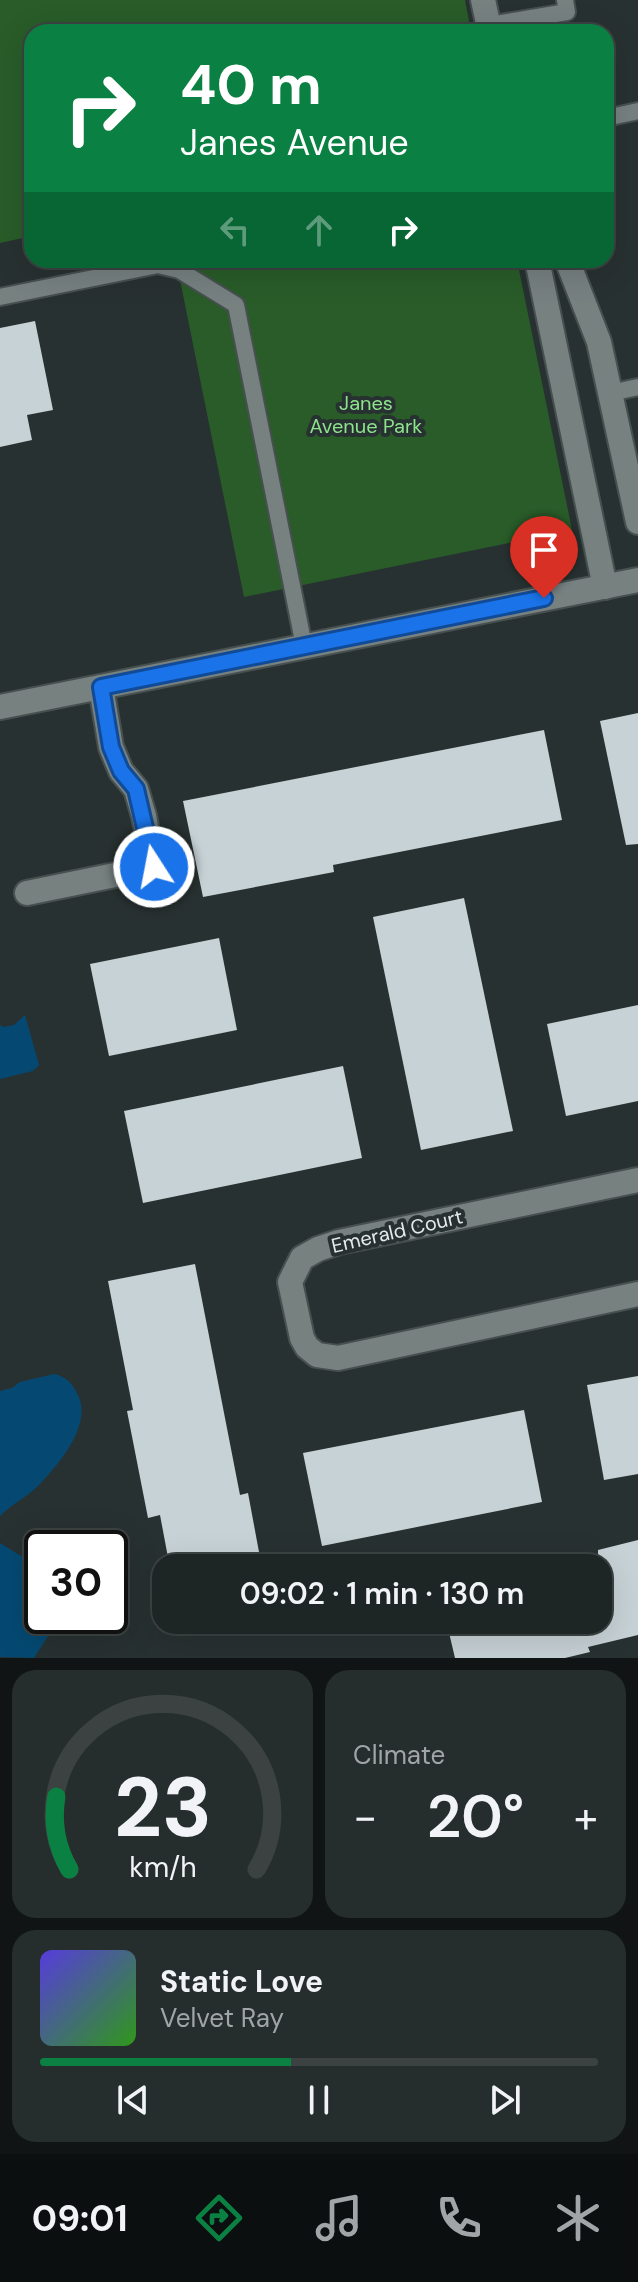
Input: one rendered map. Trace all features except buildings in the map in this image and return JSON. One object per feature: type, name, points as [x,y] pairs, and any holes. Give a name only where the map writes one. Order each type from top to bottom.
[{"type":"street","points":[[483,0],[488,24]]},
{"type":"street","points":[[539,268],[605,587]]},
{"type":"street","points":[[570,268],[599,342],[638,522]]},
{"type":"street","points":[[0,707],[638,580]]},
{"type":"street","points":[[27,893],[154,867],[136,789],[121,771],[111,747],[101,687]]},
{"type":"street","name":"Emerald Court","points":[[638,1180],[339,1242],[302,1258],[290,1282],[302,1338],[307,1347],[317,1355],[338,1358],[638,1294]]},
{"type":"lane","points":[[512,24],[567,12],[565,0]]},
{"type":"lane","points":[[614,116],[638,111]]},
{"type":"lane","points":[[0,297],[143,268]]},
{"type":"lane","points":[[171,268],[236,305],[304,646]]},
{"type":"lane","points":[[610,393],[638,387]]},
{"type":"green space","points":[[0,0],[465,0],[470,24],[24,24],[24,238],[0,243]]},
{"type":"green space","name":"Janes Avenue Park","points":[[178,268],[519,268],[572,530],[244,597]]},
{"type":"water","points":[[25,1015],[39,1065],[33,1071],[0,1079],[0,1025],[14,1025]]},
{"type":"water","points":[[54,1374],[68,1380],[77,1393],[81,1405],[78,1430],[47,1476],[0,1516],[0,1391],[20,1382]]},
{"type":"water","points":[[0,1543],[24,1558],[24,1634],[49,1634],[34,1658],[0,1657]]},
{"type":"route","points":[[154,867],[136,789],[121,771],[111,747],[101,687],[544,598]]}]
